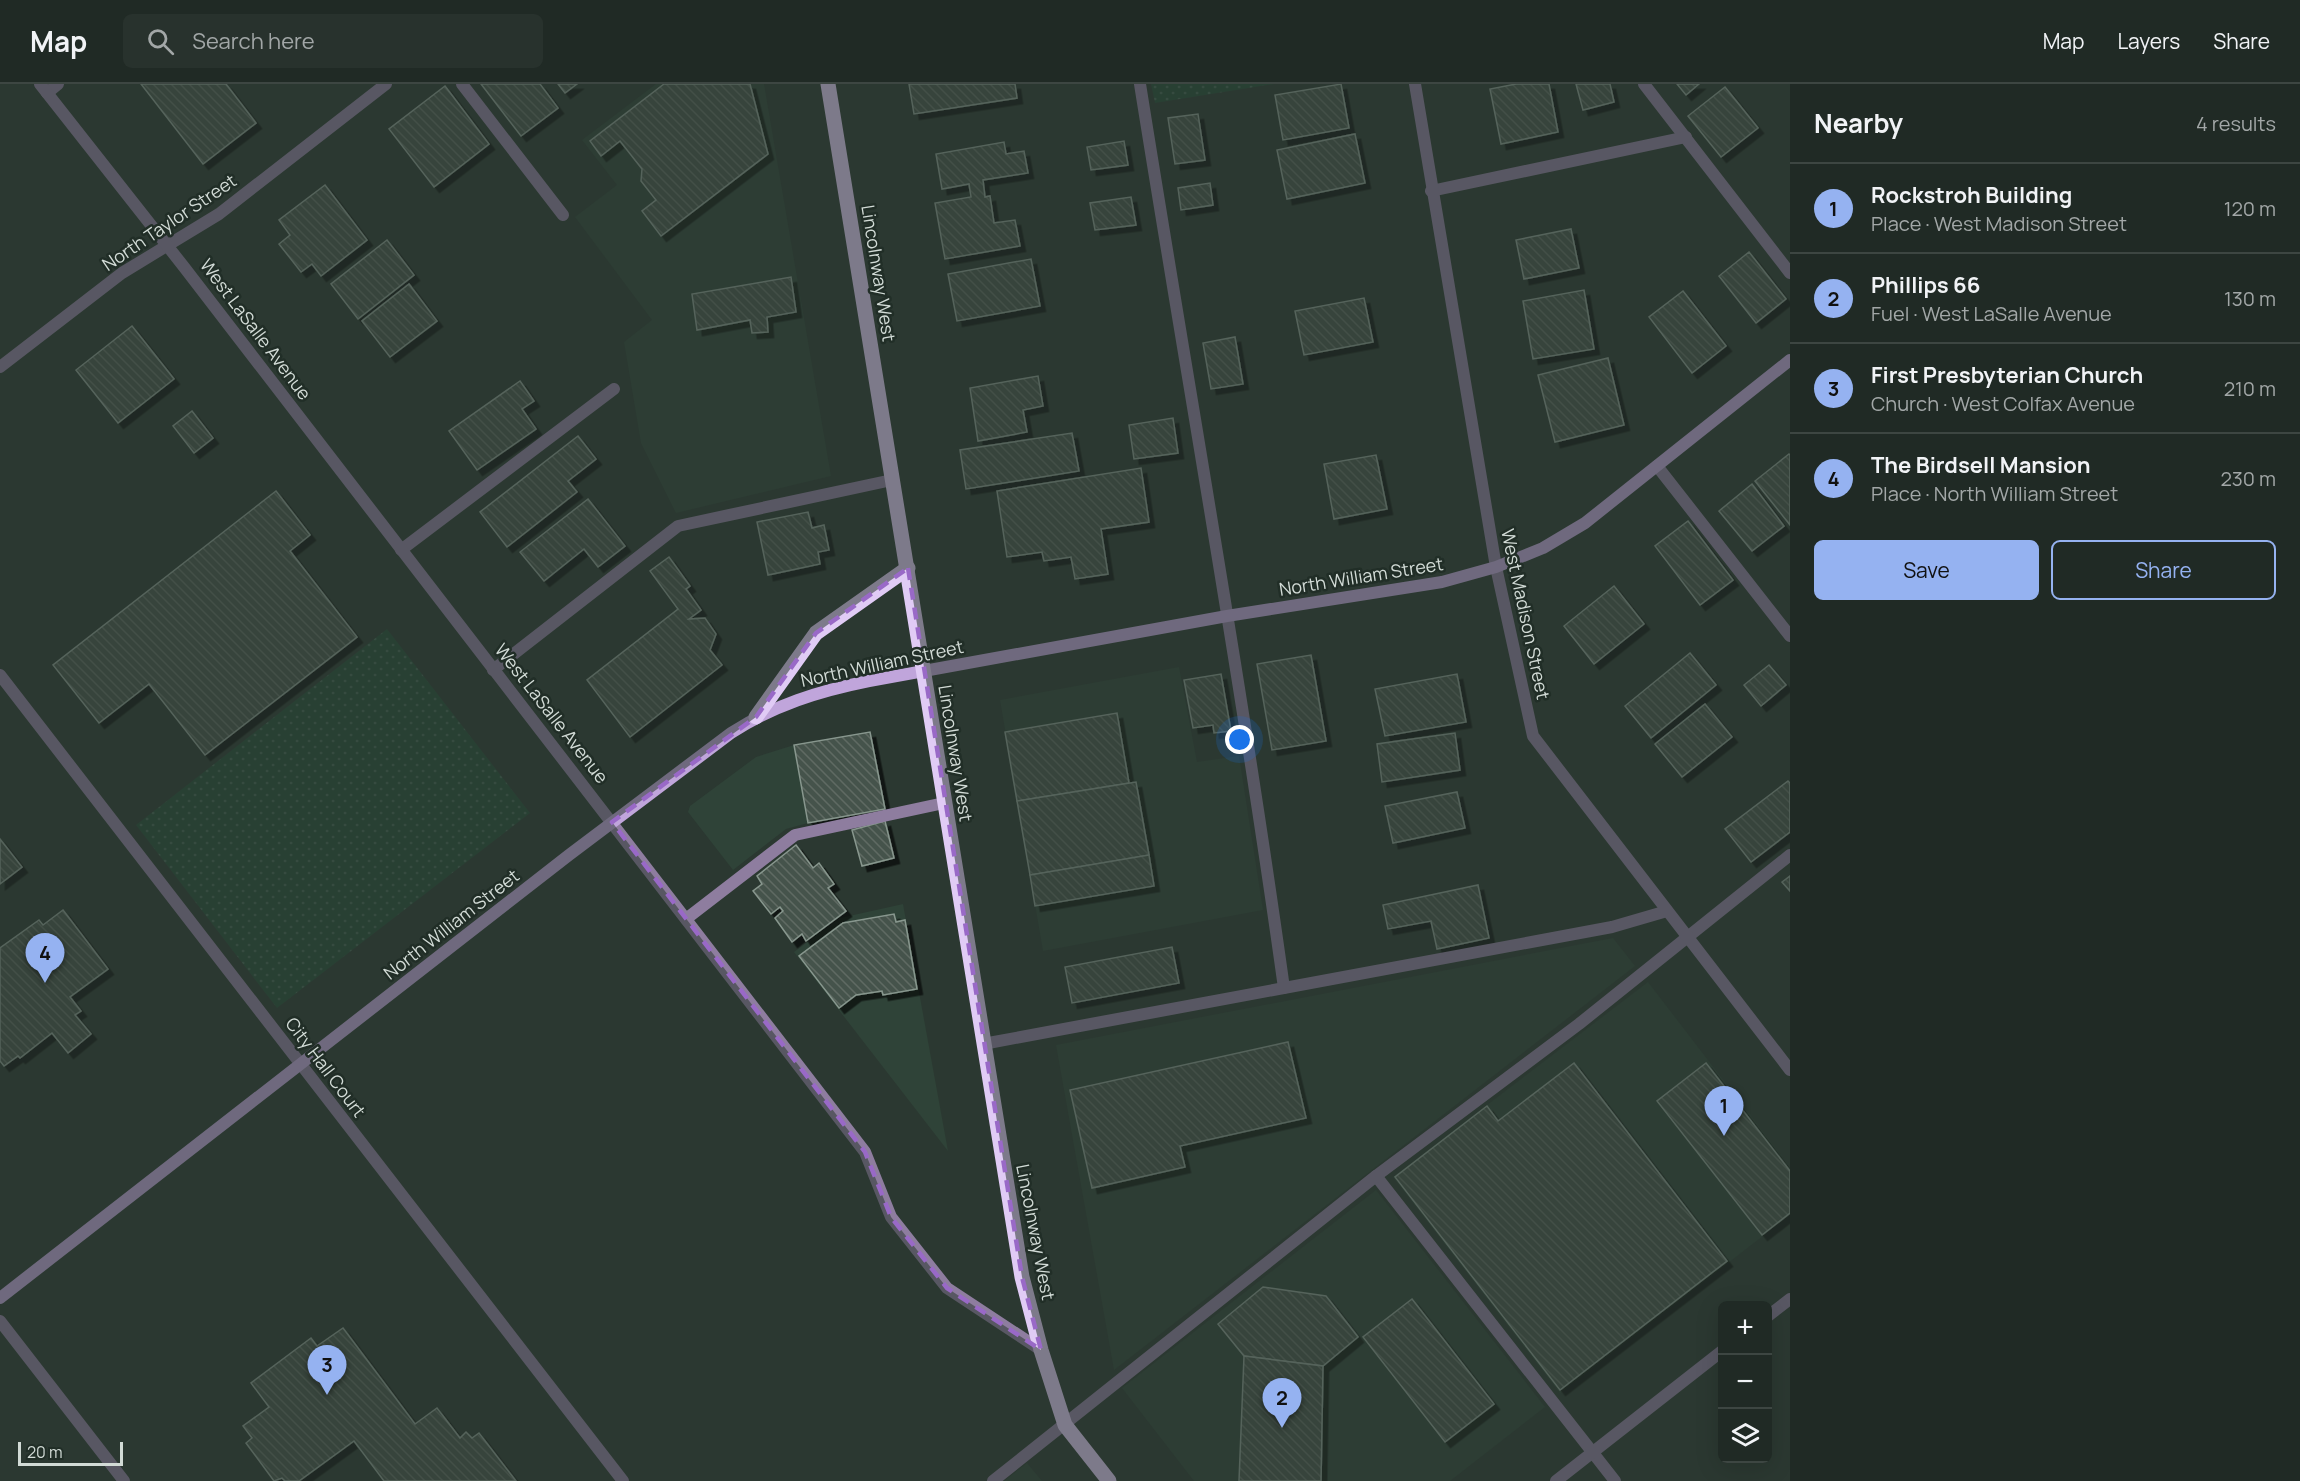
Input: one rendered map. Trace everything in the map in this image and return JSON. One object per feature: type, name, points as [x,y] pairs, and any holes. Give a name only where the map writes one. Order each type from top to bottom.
[{"type":"main road","name":"Lincolnway West","points":[[828,84],[1022,1277],[1041,1350],[1065,1425]]},
{"type":"main road","name":"North William Street","points":[[0,1298],[612,822],[731,733],[756,717],[789,702],[837,688],[923,670],[1227,616],[1442,582],[1496,567],[1543,548],[1585,523],[1790,360]]},
{"type":"main road","points":[[756,717],[816,633],[908,568]]},
{"type":"main road","points":[[1065,1425],[1109,1481]]},
{"type":"street","points":[[43,88],[58,84]]},
{"type":"street","name":"North Taylor Street","points":[[0,367],[122,273],[219,214],[386,84]]},
{"type":"street","points":[[462,84],[563,215]]},
{"type":"street","points":[[1140,84],[1227,616],[1284,988]]},
{"type":"street","name":"West Madison Street","points":[[1415,84],[1431,191],[1496,567],[1533,736],[1790,1070]]},
{"type":"street","points":[[1644,84],[1790,273]]},
{"type":"street","name":"West LaSalle Avenue","points":[[43,88],[865,1152],[891,1217],[947,1288],[1041,1350]]},
{"type":"street","points":[[1431,191],[1686,137]]},
{"type":"street","points":[[401,550],[614,389]]},
{"type":"street","points":[[1657,466],[1790,636]]},
{"type":"street","points":[[493,670],[678,526],[892,480]]},
{"type":"street","name":"City Hall Court","points":[[0,675],[623,1481]]},
{"type":"street","points":[[686,919],[795,835],[944,803]]},
{"type":"street","points":[[993,1481],[1376,1176],[1579,1024],[1790,855]]},
{"type":"street","points":[[983,1044],[1612,927],[1667,911]]},
{"type":"street","points":[[1376,1176],[1615,1481]]},
{"type":"street","points":[[1772,1312],[1790,1299]]},
{"type":"street","points":[[0,1321],[124,1481]]},
{"type":"street","points":[[1556,1481],[1718,1354]]},
{"type":"highlighted area","points":[[908,568],[1022,1277],[1041,1350],[947,1288],[891,1217],[865,1152],[612,822],[756,717],[816,633]]},
{"type":"shaded area","points":[[656,84],[764,84],[831,476],[676,513],[641,443],[624,342],[652,320],[575,217],[617,185],[582,140]]},
{"type":"shaded area","points":[[1179,667],[1197,762],[1239,756],[1263,910],[1043,951],[1000,700]]},
{"type":"shaded area","points":[[870,732],[885,809],[786,829],[733,870],[688,812],[690,806],[756,757],[794,745]]},
{"type":"shaded area","points":[[903,904],[948,1151],[794,952],[840,918]]},
{"type":"shaded area","points":[[1613,938],[1635,966],[1114,1370],[1056,1045]]},
{"type":"shaded area","points":[[1648,982],[1790,1167],[1790,1215],[1560,1393],[1393,1177]]},
{"type":"shaded area","points":[[1376,1190],[1545,1407],[1450,1481],[1194,1481],[1122,1388]]},
{"type":"shaded area","points":[[1027,1463],[1042,1481],[1004,1481]]},
{"type":"green space","points":[[1151,84],[1274,84],[1155,103]]},
{"type":"green space","points":[[387,629],[530,813],[277,1008],[136,825]]},
{"type":"building","points":[[141,84],[226,84],[256,123],[203,164]]},
{"type":"building","points":[[481,84],[540,84],[558,108],[521,136]]},
{"type":"building","points":[[558,84],[577,84],[565,93]]},
{"type":"building","points":[[664,84],[750,84],[768,154],[661,236],[642,211],[656,200],[641,181],[642,169],[620,141],[601,156],[590,141]]},
{"type":"building","points":[[909,84],[1015,84],[1017,98],[914,114]]},
{"type":"building","points":[[1341,84],[1349,128],[1283,140],[1275,95]]},
{"type":"building","points":[[1516,84],[1549,84],[1558,132],[1501,144],[1490,89]]},
{"type":"building","points":[[1576,84],[1610,84],[1614,102],[1583,110]]},
{"type":"building","points":[[1677,84],[1699,84],[1686,95]]},
{"type":"building","points":[[445,86],[489,144],[434,187],[389,129]]},
{"type":"building","points":[[1725,87],[1758,128],[1721,157],[1688,116]]},
{"type":"building","points":[[1198,114],[1205,160],[1175,164],[1168,118]]},
{"type":"building","points":[[1355,134],[1365,183],[1287,199],[1277,150]]},
{"type":"building","points":[[1124,141],[1128,165],[1091,170],[1087,147]]},
{"type":"building","points":[[1004,142],[1006,154],[1024,151],[1028,173],[983,180],[985,197],[990,196],[994,223],[1015,220],[1020,246],[945,259],[935,203],[971,197],[969,184],[942,189],[936,154]]},
{"type":"building","points":[[1210,183],[1213,205],[1181,210],[1178,188]]},
{"type":"building","points":[[325,185],[367,240],[321,276],[312,264],[301,272],[279,244],[290,235],[279,220]]},
{"type":"building","points":[[1131,197],[1136,225],[1095,230],[1090,203]]},
{"type":"building","points":[[1571,229],[1579,268],[1524,279],[1516,240]]},
{"type":"building","points":[[387,240],[414,275],[358,319],[331,284]]},
{"type":"building","points":[[1749,252],[1786,299],[1756,323],[1719,276]]},
{"type":"building","points":[[1031,259],[1040,306],[957,321],[948,274]]},
{"type":"building","points":[[791,277],[796,312],[767,317],[768,332],[752,333],[750,320],[697,330],[692,294]]},
{"type":"building","points":[[409,284],[437,321],[390,357],[362,321]]},
{"type":"building","points":[[1584,290],[1594,349],[1533,359],[1523,301]]},
{"type":"building","points":[[1683,291],[1726,346],[1692,373],[1649,317]]},
{"type":"building","points":[[1364,298],[1373,342],[1304,355],[1295,311]]},
{"type":"building","points":[[132,326],[174,379],[118,423],[76,370]]},
{"type":"building","points":[[1235,337],[1243,384],[1211,389],[1203,343]]},
{"type":"building","points":[[1608,358],[1624,425],[1555,442],[1538,375]]},
{"type":"building","points":[[1038,376],[1043,406],[1023,410],[1027,432],[978,441],[970,388]]},
{"type":"building","points":[[520,381],[534,401],[522,409],[536,429],[477,470],[449,431]]},
{"type":"building","points":[[192,411],[213,438],[194,453],[173,426]]},
{"type":"building","points":[[1173,418],[1178,453],[1134,459],[1129,425]]},
{"type":"building","points":[[1072,433],[1079,471],[966,489],[960,450]]},
{"type":"building","points":[[578,436],[596,459],[568,481],[577,492],[507,547],[480,512]]},
{"type":"building","points":[[1376,455],[1387,509],[1334,519],[1324,464]]},
{"type":"building","points":[[1790,455],[1790,525],[1755,481]]},
{"type":"building","points":[[1141,468],[1149,522],[1101,529],[1108,574],[1075,579],[1071,557],[1044,561],[1042,552],[1007,557],[997,491]]},
{"type":"building","points":[[1752,484],[1784,526],[1752,551],[1719,511]]},
{"type":"building","points":[[276,491],[310,535],[290,551],[357,637],[205,755],[149,684],[99,723],[53,665]]},
{"type":"building","points":[[588,499],[625,546],[598,567],[584,549],[544,581],[520,552]]},
{"type":"building","points":[[808,512],[812,528],[824,525],[829,550],[818,552],[820,564],[768,575],[757,522]]},
{"type":"building","points":[[1688,521],[1733,580],[1700,605],[1655,546]]},
{"type":"building","points":[[669,557],[690,586],[686,589],[701,610],[689,619],[705,618],[716,634],[710,650],[722,665],[630,737],[587,680],[678,609],[650,571]]},
{"type":"building","points":[[1614,586],[1644,624],[1594,664],[1564,626]]},
{"type":"building","points":[[1690,653],[1716,685],[1651,738],[1625,706]]},
{"type":"building","points":[[1311,655],[1326,741],[1272,750],[1257,664]]},
{"type":"building","points":[[1769,665],[1786,685],[1761,706],[1744,685]]},
{"type":"building","points":[[1221,674],[1231,731],[1214,733],[1213,725],[1193,728],[1184,680]]},
{"type":"building","points":[[1457,674],[1466,722],[1385,736],[1375,689]]},
{"type":"building","points":[[1705,704],[1732,737],[1682,777],[1655,744]]},
{"type":"building","points":[[1117,713],[1129,783],[1017,801],[1005,732]]},
{"type":"building","points":[[870,732],[885,809],[808,823],[794,745]]},
{"type":"building","points":[[1455,733],[1460,770],[1382,782],[1377,744]]},
{"type":"building","points":[[1788,781],[1790,783],[1790,832],[1751,862],[1725,829]]},
{"type":"building","points":[[1136,782],[1149,855],[1030,875],[1017,801]]},
{"type":"building","points":[[1457,792],[1465,828],[1393,843],[1385,806]]},
{"type":"building","points":[[885,821],[894,858],[862,866],[852,830]]},
{"type":"building","points":[[0,839],[22,867],[0,884]]},
{"type":"building","points":[[796,845],[813,868],[819,863],[834,884],[828,888],[846,911],[806,941],[802,934],[792,942],[775,918],[783,911],[780,907],[771,914],[753,891],[762,884],[757,876]]},
{"type":"building","points":[[1149,855],[1154,886],[1035,906],[1030,875]]},
{"type":"building","points":[[1790,876],[1790,891],[1782,882]]},
{"type":"building","points":[[1478,885],[1489,938],[1437,949],[1431,921],[1388,929],[1383,905]]},
{"type":"building","points":[[63,910],[108,969],[70,997],[81,1011],[75,1015],[91,1034],[68,1053],[52,1033],[20,1058],[18,1056],[4,1066],[0,1061],[0,948],[39,920],[43,925]]},
{"type":"building","points":[[894,914],[896,922],[905,920],[917,989],[883,995],[882,991],[856,995],[839,1008],[799,956],[843,923]]},
{"type":"building","points":[[1172,947],[1179,983],[1072,1003],[1065,967]]},
{"type":"building","points":[[1288,1042],[1306,1118],[1180,1146],[1185,1167],[1092,1188],[1070,1090]]},
{"type":"building","points":[[1574,1063],[1727,1261],[1560,1390],[1395,1177],[1487,1106],[1498,1121]]},
{"type":"building","points":[[1706,1063],[1790,1171],[1790,1213],[1762,1235],[1657,1101]]},
{"type":"building","points":[[1263,1287],[1326,1296],[1358,1337],[1323,1366],[1244,1356],[1218,1324]]},
{"type":"building","points":[[1412,1299],[1494,1404],[1445,1442],[1363,1337]]},
{"type":"building","points":[[343,1328],[415,1424],[437,1408],[460,1438],[466,1432],[472,1438],[479,1433],[516,1481],[384,1481],[354,1441],[299,1481],[285,1481],[282,1478],[274,1481],[246,1443],[252,1438],[243,1426],[269,1407],[251,1383],[311,1338],[317,1346]]},
{"type":"building","points":[[1244,1356],[1323,1366],[1321,1481],[1239,1481]]},
{"type":"place","name":"The Birdsell Mansion","points":[[45,983]]},
{"type":"place","name":"Rockstroh Building","points":[[1724,1136]]},
{"type":"place","name":"First Presbyterian Church","points":[[327,1395]]},
{"type":"place","name":"Phillips 66","points":[[1282,1428]]}]
